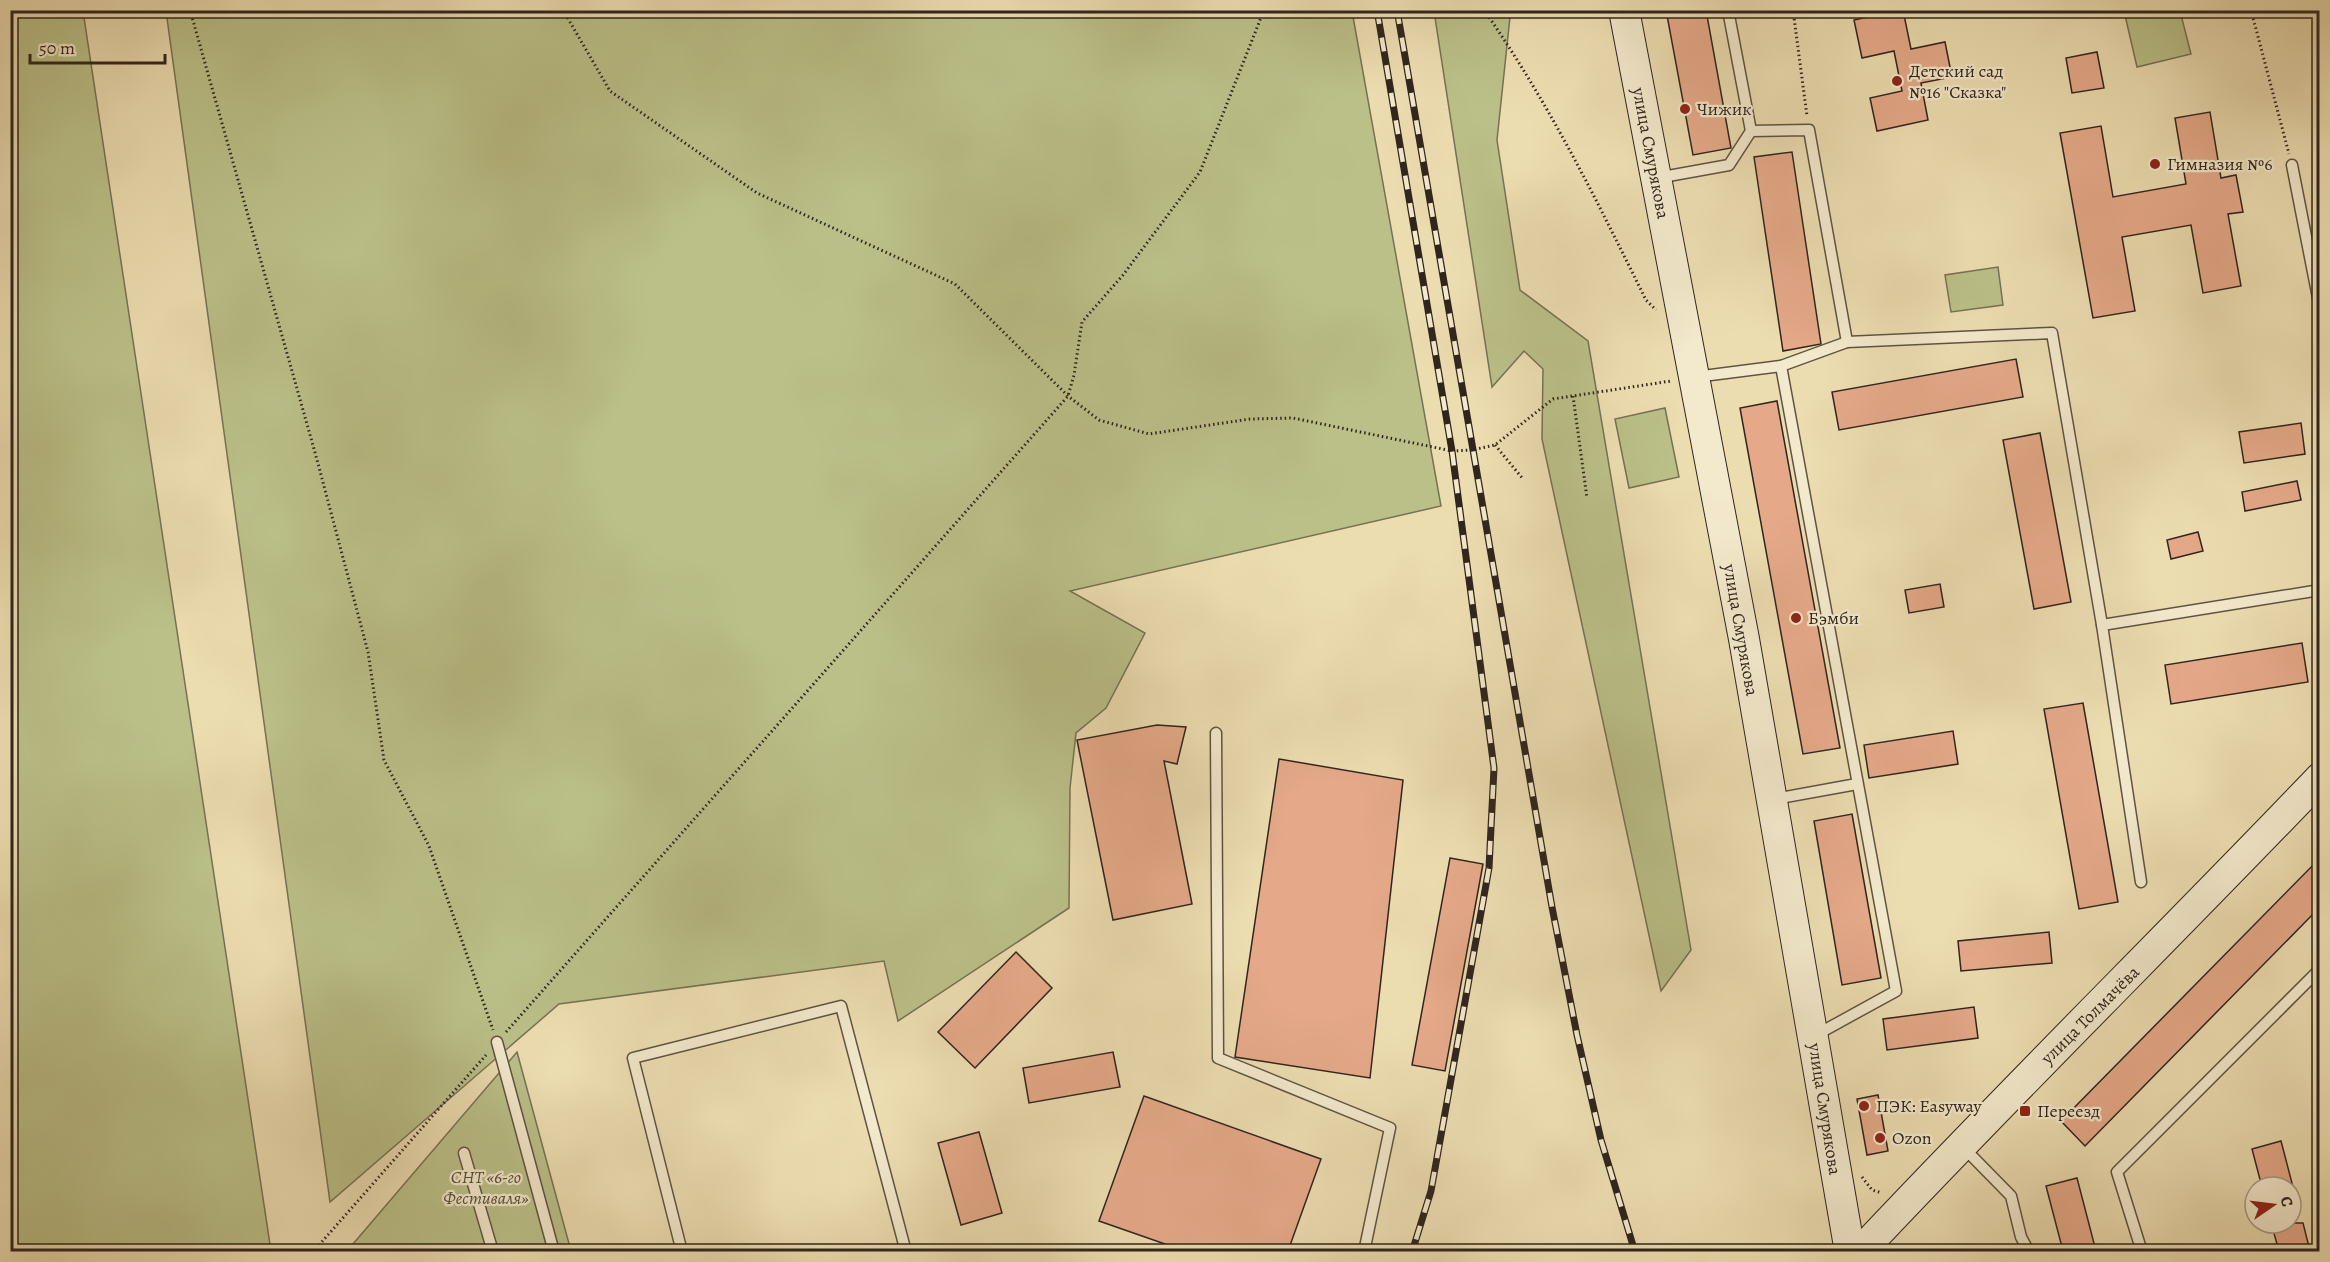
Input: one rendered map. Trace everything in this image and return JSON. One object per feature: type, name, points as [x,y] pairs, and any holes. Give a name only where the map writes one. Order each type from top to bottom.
[{"type":"street","name":"улица Смурякова","points":[[1624,10],[1772,799],[1850,1251]]},
{"type":"street","name":"улица Толмачёва","points":[[1860,1251],[2319,778]]},
{"type":"lane","points":[[1656,178],[1730,165],[1750,131],[1728,10]]},
{"type":"lane","points":[[1750,131],[1809,130],[1847,342]]},
{"type":"lane","points":[[2292,165],[2319,308]]},
{"type":"lane","points":[[1694,378],[1781,366],[1847,342],[2052,333],[2102,625],[2140,882]]},
{"type":"lane","points":[[1781,366],[1896,991],[1814,1036]]},
{"type":"lane","points":[[2102,625],[2319,590]]},
{"type":"lane","points":[[1216,733],[1218,1058],[1390,1128],[1364,1251]]},
{"type":"lane","points":[[1772,799],[1857,784]]},
{"type":"lane","points":[[2142,1251],[2117,1172],[2319,969]]},
{"type":"lane","points":[[682,1251],[633,1058],[841,1006],[906,1251]]},
{"type":"lane","points":[[497,1042],[554,1251]]},
{"type":"lane","points":[[1961,1145],[2011,1196],[2021,1237],[2029,1251]]},
{"type":"lane","points":[[464,1153],[493,1251]]},
{"type":"path","points":[[190,10],[313,445],[368,652],[384,760],[429,846],[497,1042]]},
{"type":"path","points":[[563,10],[610,91],[757,194],[955,284],[1068,396],[1099,420],[1149,434],[1250,419],[1293,418],[1452,451],[1472,450],[1495,445],[1553,399],[1694,378]]},
{"type":"path","points":[[313,1251],[1068,396],[1074,375],[1082,322],[1123,275],[1200,172],[1264,10]]},
{"type":"path","points":[[1484,10],[1517,57],[1569,145],[1646,300],[1687,340]]},
{"type":"path","points":[[1793,10],[1809,130]]},
{"type":"path","points":[[2251,10],[2292,165]]},
{"type":"path","points":[[1573,395],[1587,498]]},
{"type":"path","points":[[1495,445],[1523,479]]},
{"type":"green space","points":[[10,11],[83,11],[271,1251],[11,1251]]},
{"type":"green space","points":[[166,11],[1352,11],[1441,506],[1070,591],[1145,633],[1106,708],[1076,733],[1070,788],[1069,908],[898,1021],[884,961],[559,1004],[330,1202]]},
{"type":"green space","points":[[1434,11],[1519,11],[1510,17],[1497,140],[1520,290],[1588,341],[1691,950],[1661,991],[1542,439],[1543,369],[1524,351],[1492,387]]},
{"type":"green space","points":[[2124,11],[2180,11],[2191,54],[2137,67]]},
{"type":"green space","points":[[1998,267],[2003,305],[1951,312],[1945,275]]},
{"type":"green space","points":[[1665,408],[1679,477],[1629,488],[1615,419]]},
{"type":"green space","name":"СНТ «6-го Фестиваля»","points":[[517,1052],[571,1251],[347,1251]]},
{"type":"building","points":[[1666,10],[1706,10],[1731,148],[1693,155]]},
{"type":"building","points":[[1887,10],[1903,10],[1911,49],[1945,42],[1952,77],[1921,83],[1928,120],[1877,131],[1870,98],[1902,91],[1894,51],[1862,58],[1854,20],[1887,13]]},
{"type":"building","points":[[2097,52],[2104,88],[2072,93],[2066,58]]},
{"type":"building","points":[[2210,112],[2221,178],[2236,175],[2243,212],[2228,214],[2241,286],[2203,293],[2191,225],[2122,237],[2135,311],[2093,318],[2060,133],[2101,126],[2113,197],[2186,184],[2175,118]]},
{"type":"building","points":[[1792,152],[1821,344],[1783,351],[1754,157]]},
{"type":"building","points":[[2016,359],[2023,397],[1839,430],[1832,392]]},
{"type":"building","points":[[1777,401],[1840,748],[1803,754],[1740,408]]},
{"type":"building","points":[[2301,423],[2305,454],[2244,463],[2239,432]]},
{"type":"building","points":[[2040,433],[2071,602],[2034,609],[2003,440]]},
{"type":"building","points":[[2297,481],[2301,500],[2245,511],[2242,492]]},
{"type":"building","points":[[2198,532],[2203,551],[2171,559],[2167,540]]},
{"type":"building","points":[[1940,584],[1944,607],[1909,613],[1905,590]]},
{"type":"building","points":[[2302,643],[2308,682],[2171,704],[2165,665]]},
{"type":"building","points":[[2083,703],[2118,902],[2079,909],[2044,709]]},
{"type":"building","points":[[1157,725],[1186,727],[1177,764],[1164,761],[1192,904],[1113,920],[1077,740]]},
{"type":"building","points":[[1953,731],[1958,764],[1869,778],[1864,745]]},
{"type":"building","points":[[1279,759],[1403,780],[1370,1078],[1235,1057]]},
{"type":"building","points":[[1852,814],[1881,978],[1842,985],[1814,821]]},
{"type":"building","points":[[1450,858],[1483,864],[1445,1071],[1412,1065]]},
{"type":"building","points":[[2319,859],[2319,908],[2085,1146],[2061,1121]]},
{"type":"building","points":[[2049,932],[2052,963],[1961,971],[1958,941]]},
{"type":"building","points":[[1016,952],[1052,988],[975,1068],[938,1032]]},
{"type":"building","points":[[1974,1007],[1978,1038],[1887,1050],[1883,1019]]},
{"type":"building","points":[[1113,1052],[1120,1087],[1029,1103],[1023,1068]]},
{"type":"building","points":[[1878,1095],[1888,1151],[1867,1155],[1857,1099]]},
{"type":"building","points":[[1144,1096],[1321,1159],[1288,1251],[1185,1251],[1099,1221]]},
{"type":"building","points":[[979,1132],[1002,1213],[961,1225],[938,1143]]},
{"type":"building","points":[[2281,1141],[2290,1175],[2259,1175],[2252,1149]]},
{"type":"building","points":[[2077,1178],[2096,1251],[2063,1251],[2046,1186]]},
{"type":"building","points":[[2303,1223],[2310,1251],[2279,1251],[2274,1235],[2303,1235]]},
{"type":"railway","points":[[1377,10],[1452,451],[1494,768],[1489,868],[1431,1191],[1412,1252]]},
{"type":"railway","points":[[1397,10],[1552,907],[1577,1035],[1601,1140],[1635,1252]]},
{"type":"place","name":"Детский сад №16 \"Сказка\"","points":[[1897,81]]},
{"type":"place","name":"Чижик","points":[[1685,109]]},
{"type":"place","name":"Гимназия №6","points":[[2155,164]]},
{"type":"place","name":"Бэмби","points":[[1796,618]]},
{"type":"place","name":"ПЭК: Easyway","points":[[1864,1106]]},
{"type":"place","name":"Переезд","points":[[2025,1111]]},
{"type":"place","name":"Ozon","points":[[1880,1138]]}]
